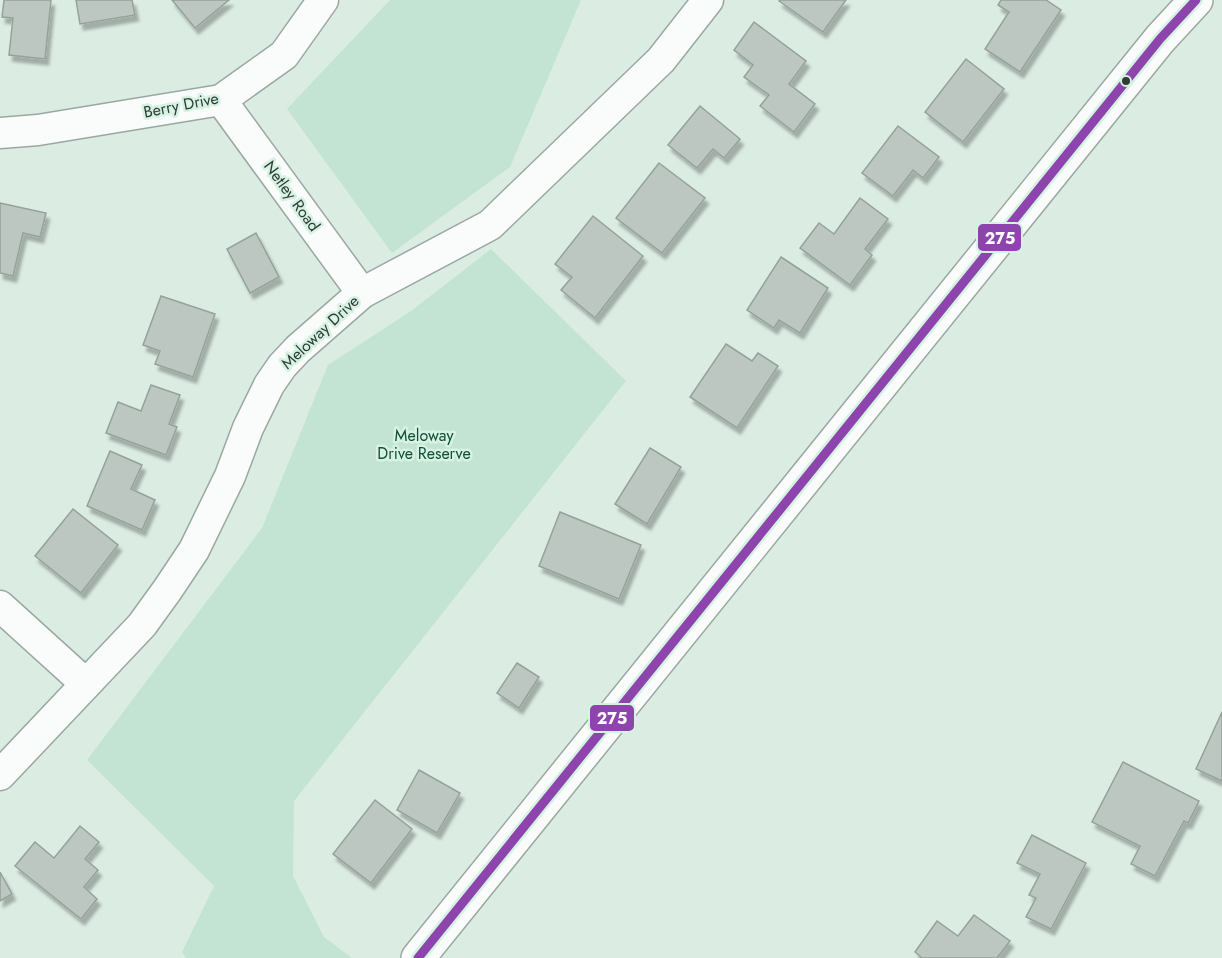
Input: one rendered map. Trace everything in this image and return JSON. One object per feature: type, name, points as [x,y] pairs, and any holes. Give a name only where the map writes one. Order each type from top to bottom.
[{"type":"main road","points":[[418,958],[1145,57],[1196,0]]},
{"type":"street","name":"Berry Drive","points":[[0,134],[39,130],[221,100],[284,55],[322,0]]},
{"type":"street","name":"Meloway Drive","points":[[0,775],[142,625],[194,550],[230,476],[248,428],[275,376],[298,349],[362,293],[490,225],[661,60],[708,0]]},
{"type":"street","name":"Netley Road","points":[[221,100],[362,293]]},
{"type":"street","points":[[0,606],[86,684]]},
{"type":"green space","points":[[390,0],[581,0],[510,167],[392,253],[287,109]]},
{"type":"green space","name":"Meloway Drive Reserve","points":[[491,249],[626,381],[294,801],[293,876],[324,937],[352,958],[186,958],[182,952],[214,886],[87,760],[262,528],[328,365],[411,311]]},
{"type":"building","points":[[4,0],[51,0],[45,59],[9,55],[13,18],[2,17]]},
{"type":"building","points":[[76,0],[132,0],[135,15],[80,24]]},
{"type":"building","points":[[172,0],[229,0],[195,28]]},
{"type":"building","points":[[780,0],[846,0],[823,32]]},
{"type":"building","points":[[1001,0],[1046,0],[1061,10],[1020,72],[985,49],[1009,12],[998,5]]},
{"type":"building","points":[[754,22],[806,61],[789,84],[815,104],[794,132],[760,106],[769,95],[744,77],[753,65],[734,50]]},
{"type":"building","points":[[966,59],[1004,89],[963,142],[925,112]]},
{"type":"building","points":[[700,106],[740,139],[724,158],[713,149],[697,168],[668,145]]},
{"type":"building","points":[[898,126],[939,157],[923,178],[913,170],[893,196],[862,173]]},
{"type":"building","points":[[659,163],[705,198],[662,253],[616,218]]},
{"type":"building","points":[[860,198],[888,219],[865,249],[872,255],[850,285],[800,248],[819,223],[834,234]]},
{"type":"building","points":[[0,203],[46,213],[40,237],[23,233],[13,276],[0,273]]},
{"type":"building","points":[[593,216],[643,256],[595,318],[561,290],[572,277],[555,264]]},
{"type":"building","points":[[256,233],[279,277],[250,293],[227,249]]},
{"type":"building","points":[[781,257],[828,288],[800,333],[779,320],[774,328],[747,310]]},
{"type":"building","points":[[161,296],[215,314],[193,377],[155,364],[160,351],[143,345]]},
{"type":"building","points":[[726,344],[752,361],[758,353],[778,366],[737,428],[690,397]]},
{"type":"building","points":[[151,385],[180,395],[169,424],[177,427],[166,455],[106,433],[118,402],[141,411]]},
{"type":"building","points":[[650,448],[681,467],[647,524],[615,504]]},
{"type":"building","points":[[110,451],[142,465],[131,489],[155,500],[142,530],[87,506]]},
{"type":"building","points":[[73,509],[118,545],[81,593],[35,556]]},
{"type":"building","points":[[560,512],[641,545],[619,599],[539,566]]},
{"type":"building","points":[[517,663],[539,677],[519,708],[497,693]]},
{"type":"building","points":[[1222,712],[1222,781],[1196,769]]},
{"type":"building","points":[[1123,762],[1199,801],[1188,823],[1184,821],[1155,876],[1131,864],[1140,846],[1092,822]]},
{"type":"building","points":[[419,770],[460,793],[437,833],[397,810]]},
{"type":"building","points":[[375,800],[412,829],[371,883],[333,854]]},
{"type":"building","points":[[80,826],[99,842],[85,859],[98,870],[84,887],[97,899],[81,919],[15,866],[35,842],[54,858]]},
{"type":"building","points":[[1032,835],[1086,863],[1051,929],[1026,917],[1036,898],[1029,895],[1040,874],[1017,863]]},
{"type":"building","points":[[0,872],[12,894],[0,901]]},
{"type":"building","points":[[974,915],[1010,941],[997,958],[922,958],[915,952],[937,921],[958,936]]},
{"type":"transit line","name":"275","points":[[418,958],[1160,39],[1196,0]]}]
